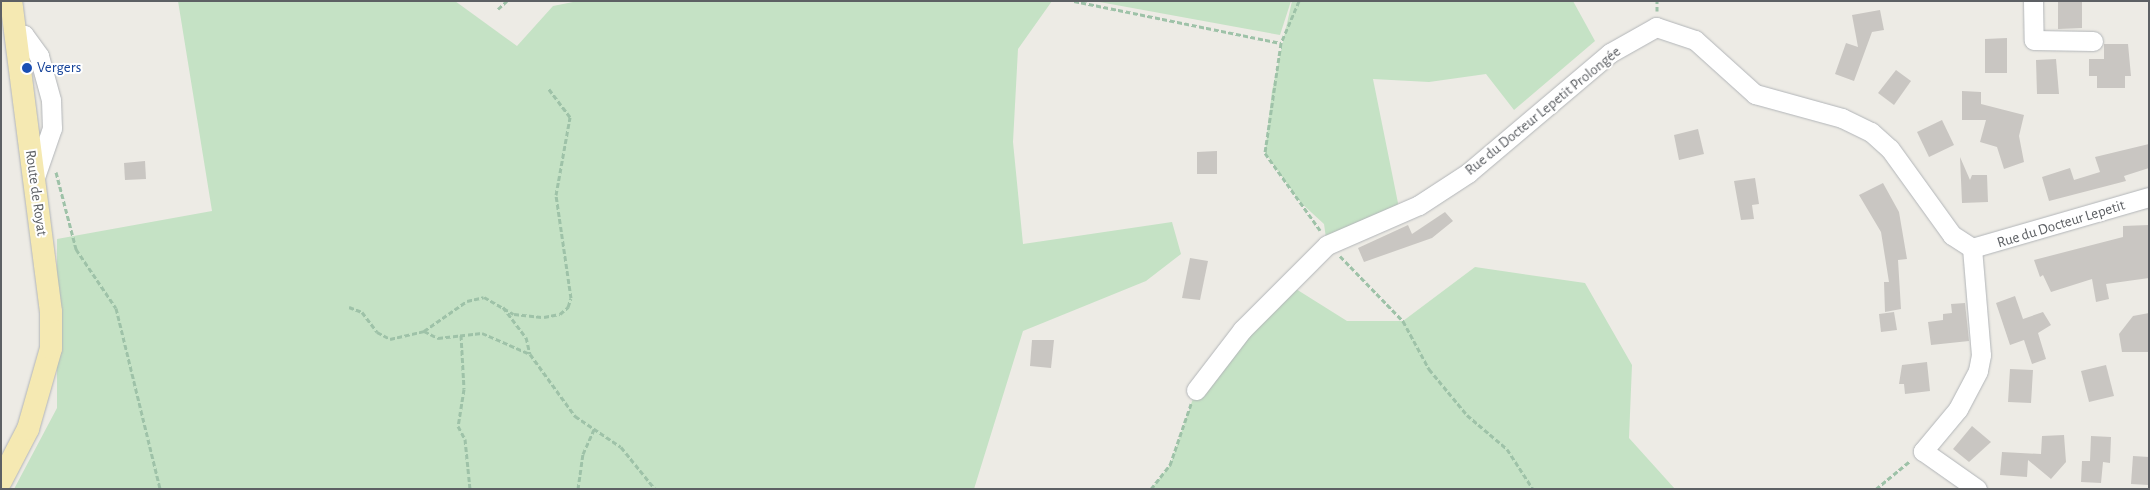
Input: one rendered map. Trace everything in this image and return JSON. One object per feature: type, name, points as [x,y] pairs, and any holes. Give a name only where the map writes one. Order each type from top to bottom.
[{"type":"main road","name":"Route de Royat","points":[[10,1],[8,32],[38,312],[39,384]]},
{"type":"main road","name":"Route de Royat","points":[[1,481],[28,429],[39,384],[51,348],[51,312],[34,180],[8,32]]},
{"type":"street","points":[[2033,1],[2034,40],[2093,41]]},
{"type":"street","name":"Rue du Docteur Lepetit Prolongée","points":[[1196,390],[1242,330],[1327,245],[1419,205],[1468,173],[1610,53],[1656,27],[1695,40],[1755,94],[1842,118],[1871,132],[1890,149],[1952,235],[1972,248]]},
{"type":"street","points":[[8,32],[24,35],[39,56],[51,100],[47,149],[34,180]]},
{"type":"street","name":"Rue du Docteur Lepetit","points":[[1972,248],[2149,197]]},
{"type":"street","points":[[1972,248],[1981,355],[1978,372],[1958,409],[1923,451],[1977,489]]},
{"type":"path","points":[[498,9],[507,1]]},
{"type":"path","points":[[1074,1],[1281,43]]},
{"type":"path","points":[[1299,1],[1281,43],[1265,153],[1316,221],[1327,245],[1403,321],[1429,369],[1467,415],[1507,449],[1533,489]]},
{"type":"path","points":[[348,307],[362,312],[376,332],[390,339],[424,331],[467,301],[484,298],[514,314],[544,317],[560,314],[571,298],[556,195],[570,117],[548,88]]},
{"type":"path","points":[[47,149],[76,249],[116,308],[160,489]]},
{"type":"path","points":[[503,307],[526,338],[530,354],[576,416],[621,447],[655,489]]},
{"type":"path","points":[[424,331],[438,338],[482,332],[530,354]]},
{"type":"path","points":[[461,335],[464,389],[458,426],[465,439],[470,489]]},
{"type":"path","points":[[1151,489],[1170,465],[1196,390]]},
{"type":"path","points":[[578,489],[583,454],[594,429]]},
{"type":"path","points":[[1876,489],[1923,451]]},
{"type":"green space","points":[[178,1],[455,1],[517,46],[553,6],[578,1],[1052,1],[1018,49],[1013,142],[1023,244],[1172,222],[1181,254],[1146,281],[1023,331],[974,489],[14,489],[57,408],[57,239],[212,211]]},
{"type":"green space","points":[[1094,1],[1291,1],[1280,35]]},
{"type":"green space","points":[[1292,1],[1573,1],[1595,41],[1514,110],[1486,74],[1429,82],[1373,79],[1400,213],[1327,245],[1324,224],[1300,202],[1265,153],[1272,91]]},
{"type":"green space","points":[[1475,267],[1585,283],[1632,365],[1629,438],[1675,489],[1151,489],[1170,465],[1196,390],[1288,284],[1347,321],[1403,321]]},
{"type":"building","points":[[2058,1],[2082,1],[2082,28],[2058,29]]},
{"type":"building","points":[[1880,10],[1884,30],[1872,32],[1854,81],[1835,74],[1846,43],[1858,47],[1852,15]]},
{"type":"building","points":[[2007,38],[2007,73],[1985,73],[1985,39]]},
{"type":"building","points":[[2104,44],[2128,44],[2131,76],[2125,76],[2125,88],[2097,88],[2097,76],[2089,76],[2089,59],[2104,59]]},
{"type":"building","points":[[2056,59],[2059,94],[2037,94],[2036,60]]},
{"type":"building","points":[[1896,70],[1911,81],[1894,105],[1878,93]]},
{"type":"building","points":[[1962,91],[1981,92],[1981,104],[2024,115],[2019,136],[2024,162],[2004,169],[1997,147],[1980,142],[1986,120],[1962,120]]},
{"type":"building","points":[[1942,120],[1954,145],[1929,157],[1917,132]]},
{"type":"building","points":[[1698,129],[1704,154],[1679,160],[1674,135]]},
{"type":"building","points":[[2149,144],[2149,168],[2124,176],[2126,181],[2049,201],[2042,177],[2070,168],[2074,180],[2100,172],[2095,157]]},
{"type":"building","points":[[1217,151],[1217,174],[1197,174],[1197,152]]},
{"type":"building","points":[[1960,157],[1970,180],[1972,175],[1987,175],[1988,202],[1962,203]]},
{"type":"building","points":[[145,161],[146,179],[125,180],[124,163]]},
{"type":"building","points":[[1755,178],[1759,204],[1752,205],[1754,219],[1741,220],[1734,181]]},
{"type":"building","points":[[1883,183],[1899,212],[1907,259],[1898,260],[1901,309],[1885,312],[1884,282],[1889,282],[1881,232],[1859,195]]},
{"type":"building","points":[[1445,212],[1453,221],[1432,238],[1364,262],[1358,248],[1408,225],[1412,234]]},
{"type":"building","points":[[2149,225],[2149,278],[2106,284],[2109,299],[2096,302],[2092,279],[2051,292],[2043,275],[2040,277],[2034,260],[2123,237],[2123,226]]},
{"type":"building","points":[[1190,258],[1208,261],[1200,300],[1182,298]]},
{"type":"building","points":[[2015,296],[2023,319],[2043,312],[2051,325],[2038,333],[2046,359],[2032,364],[2024,340],[2010,345],[1996,303]]},
{"type":"building","points":[[1965,303],[1969,341],[1931,345],[1928,322],[1943,320],[1943,314],[1952,313],[1951,304]]},
{"type":"building","points":[[1894,312],[1897,330],[1881,332],[1879,314]]},
{"type":"building","points":[[2149,313],[2149,352],[2122,352],[2119,334],[2133,316]]},
{"type":"building","points":[[1032,340],[1054,340],[1051,368],[1030,366]]},
{"type":"building","points":[[1927,362],[1930,391],[1905,394],[1904,384],[1899,384],[1902,365]]},
{"type":"building","points":[[2106,365],[2114,396],[2089,402],[2081,371]]},
{"type":"building","points":[[2010,369],[2033,370],[2031,403],[2008,402]]},
{"type":"building","points":[[1972,426],[1991,442],[1969,462],[1953,449]]},
{"type":"building","points":[[2064,435],[2066,462],[2051,479],[2028,460],[2027,477],[2000,475],[2002,452],[2041,454],[2042,436]]},
{"type":"building","points":[[2091,436],[2111,437],[2110,463],[2103,462],[2101,483],[2081,482],[2082,461],[2090,461]]},
{"type":"building","points":[[2133,456],[2149,457],[2149,485],[2131,484]]},
{"type":"place","name":"Vergers","points":[[27,68]]}]
